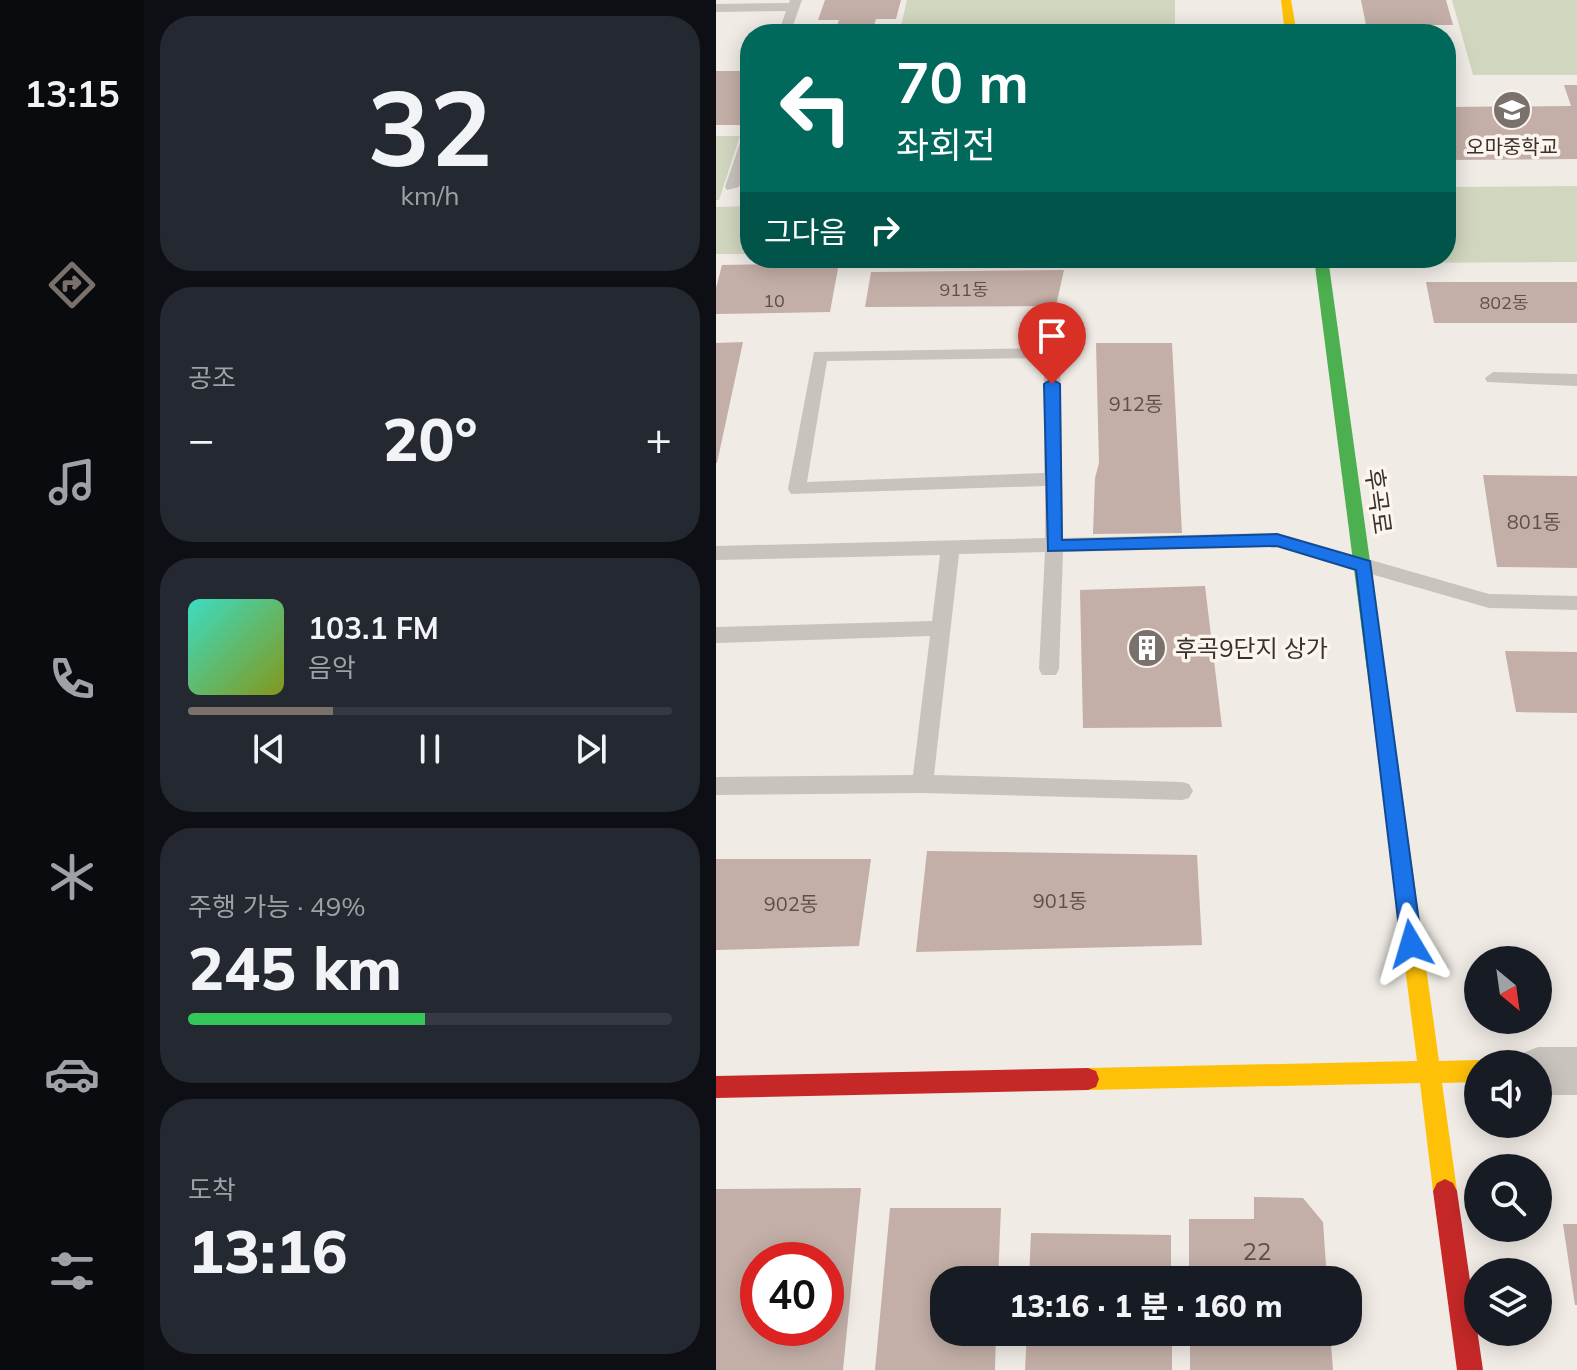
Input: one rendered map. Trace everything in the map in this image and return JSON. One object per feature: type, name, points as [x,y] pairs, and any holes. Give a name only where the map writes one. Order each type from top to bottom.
[{"type":"street","points":[[1286,0],[1290,24]]},
{"type":"street","name":"후곡로","points":[[1322,268],[1364,566],[1427,1071],[1470,1370]]},
{"type":"street","points":[[716,1087],[1464,1071]]},
{"type":"street","points":[[1552,1071],[1577,1071]]},
{"type":"lane","points":[[716,8],[795,4],[788,24]]},
{"type":"lane","points":[[732,187],[740,163]]},
{"type":"lane","points":[[1049,669],[1054,547],[1052,353],[820,356],[797,489],[1053,479]]},
{"type":"lane","points":[[1493,378],[1577,380]]},
{"type":"lane","points":[[716,553],[1277,540],[1364,566],[1448,586],[1489,601],[1577,603]]},
{"type":"lane","points":[[922,784],[950,548]]},
{"type":"lane","points":[[716,635],[940,628]]},
{"type":"lane","points":[[716,786],[922,784],[1182,791]]},
{"type":"green space","points":[[907,0],[1175,0],[1175,24],[901,24]]},
{"type":"green space","points":[[1452,0],[1577,0],[1577,75],[1473,75]]},
{"type":"green space","points":[[716,136],[740,136],[719,200],[716,200]]},
{"type":"green space","points":[[1577,186],[1577,262],[1456,263],[1456,187]]},
{"type":"green space","points":[[740,206],[740,254],[716,254],[716,207]]},
{"type":"building","points":[[825,0],[901,0],[896,19],[876,19],[875,24],[838,24],[839,20],[818,20]]},
{"type":"building","points":[[1361,0],[1446,0],[1453,24],[1366,24]]},
{"type":"building","points":[[716,71],[740,71],[740,125],[716,125]]},
{"type":"building","points":[[1564,85],[1577,85],[1577,159],[1456,160],[1456,107],[1571,106]]},
{"type":"building","points":[[722,265],[740,265],[740,268],[838,268],[830,312],[716,314],[716,288]]},
{"type":"building","points":[[1064,270],[1056,306],[865,307],[871,272]]},
{"type":"building","points":[[1426,282],[1577,282],[1577,323],[1434,323]]},
{"type":"building","points":[[743,342],[717,463],[716,463],[716,343]]},
{"type":"building","points":[[1096,343],[1172,343],[1182,533],[1093,534],[1095,478],[1099,463]]},
{"type":"building","points":[[1483,475],[1577,476],[1577,568],[1497,567]]},
{"type":"building","name":"후곡9단지 상가","points":[[1205,586],[1222,727],[1083,728],[1080,590]]},
{"type":"building","points":[[1505,651],[1577,652],[1577,713],[1516,712]]},
{"type":"building","points":[[927,851],[1197,855],[1202,945],[916,952]]},
{"type":"building","points":[[716,859],[871,859],[859,946],[716,950]]},
{"type":"building","points":[[861,1188],[843,1370],[716,1370],[716,1189]]},
{"type":"building","points":[[1254,1197],[1303,1198],[1323,1222],[1326,1266],[1189,1266],[1189,1219],[1254,1219]]},
{"type":"building","points":[[890,1208],[1001,1208],[999,1266],[930,1266],[930,1346],[996,1346],[995,1370],[875,1370]]},
{"type":"building","points":[[1563,1224],[1577,1224],[1577,1305],[1575,1305]]},
{"type":"building","points":[[1031,1233],[1171,1235],[1171,1266],[1030,1266]]},
{"type":"building","points":[[1026,1346],[1172,1346],[1172,1370],[1025,1370]]},
{"type":"building","points":[[1190,1346],[1331,1346],[1333,1370],[1190,1370]]},
{"type":"traffic: fast","points":[[1322,268],[1376,670]]},
{"type":"traffic: slow","points":[[1286,0],[1290,24]]},
{"type":"traffic: slow","points":[[1376,670],[1445,1191]]},
{"type":"traffic: slow","points":[[1088,1079],[1464,1071]]},
{"type":"traffic: jam","points":[[716,1087],[1088,1079]]},
{"type":"traffic: jam","points":[[1445,1191],[1470,1370]]},
{"type":"place","name":"오마중학교","points":[[1512,110]]},
{"type":"place","name":"후곡9단지 상가","points":[[1147,648]]},
{"type":"route","points":[[1052,384],[1054,547],[1277,540],[1364,566],[1411,944]]}]
